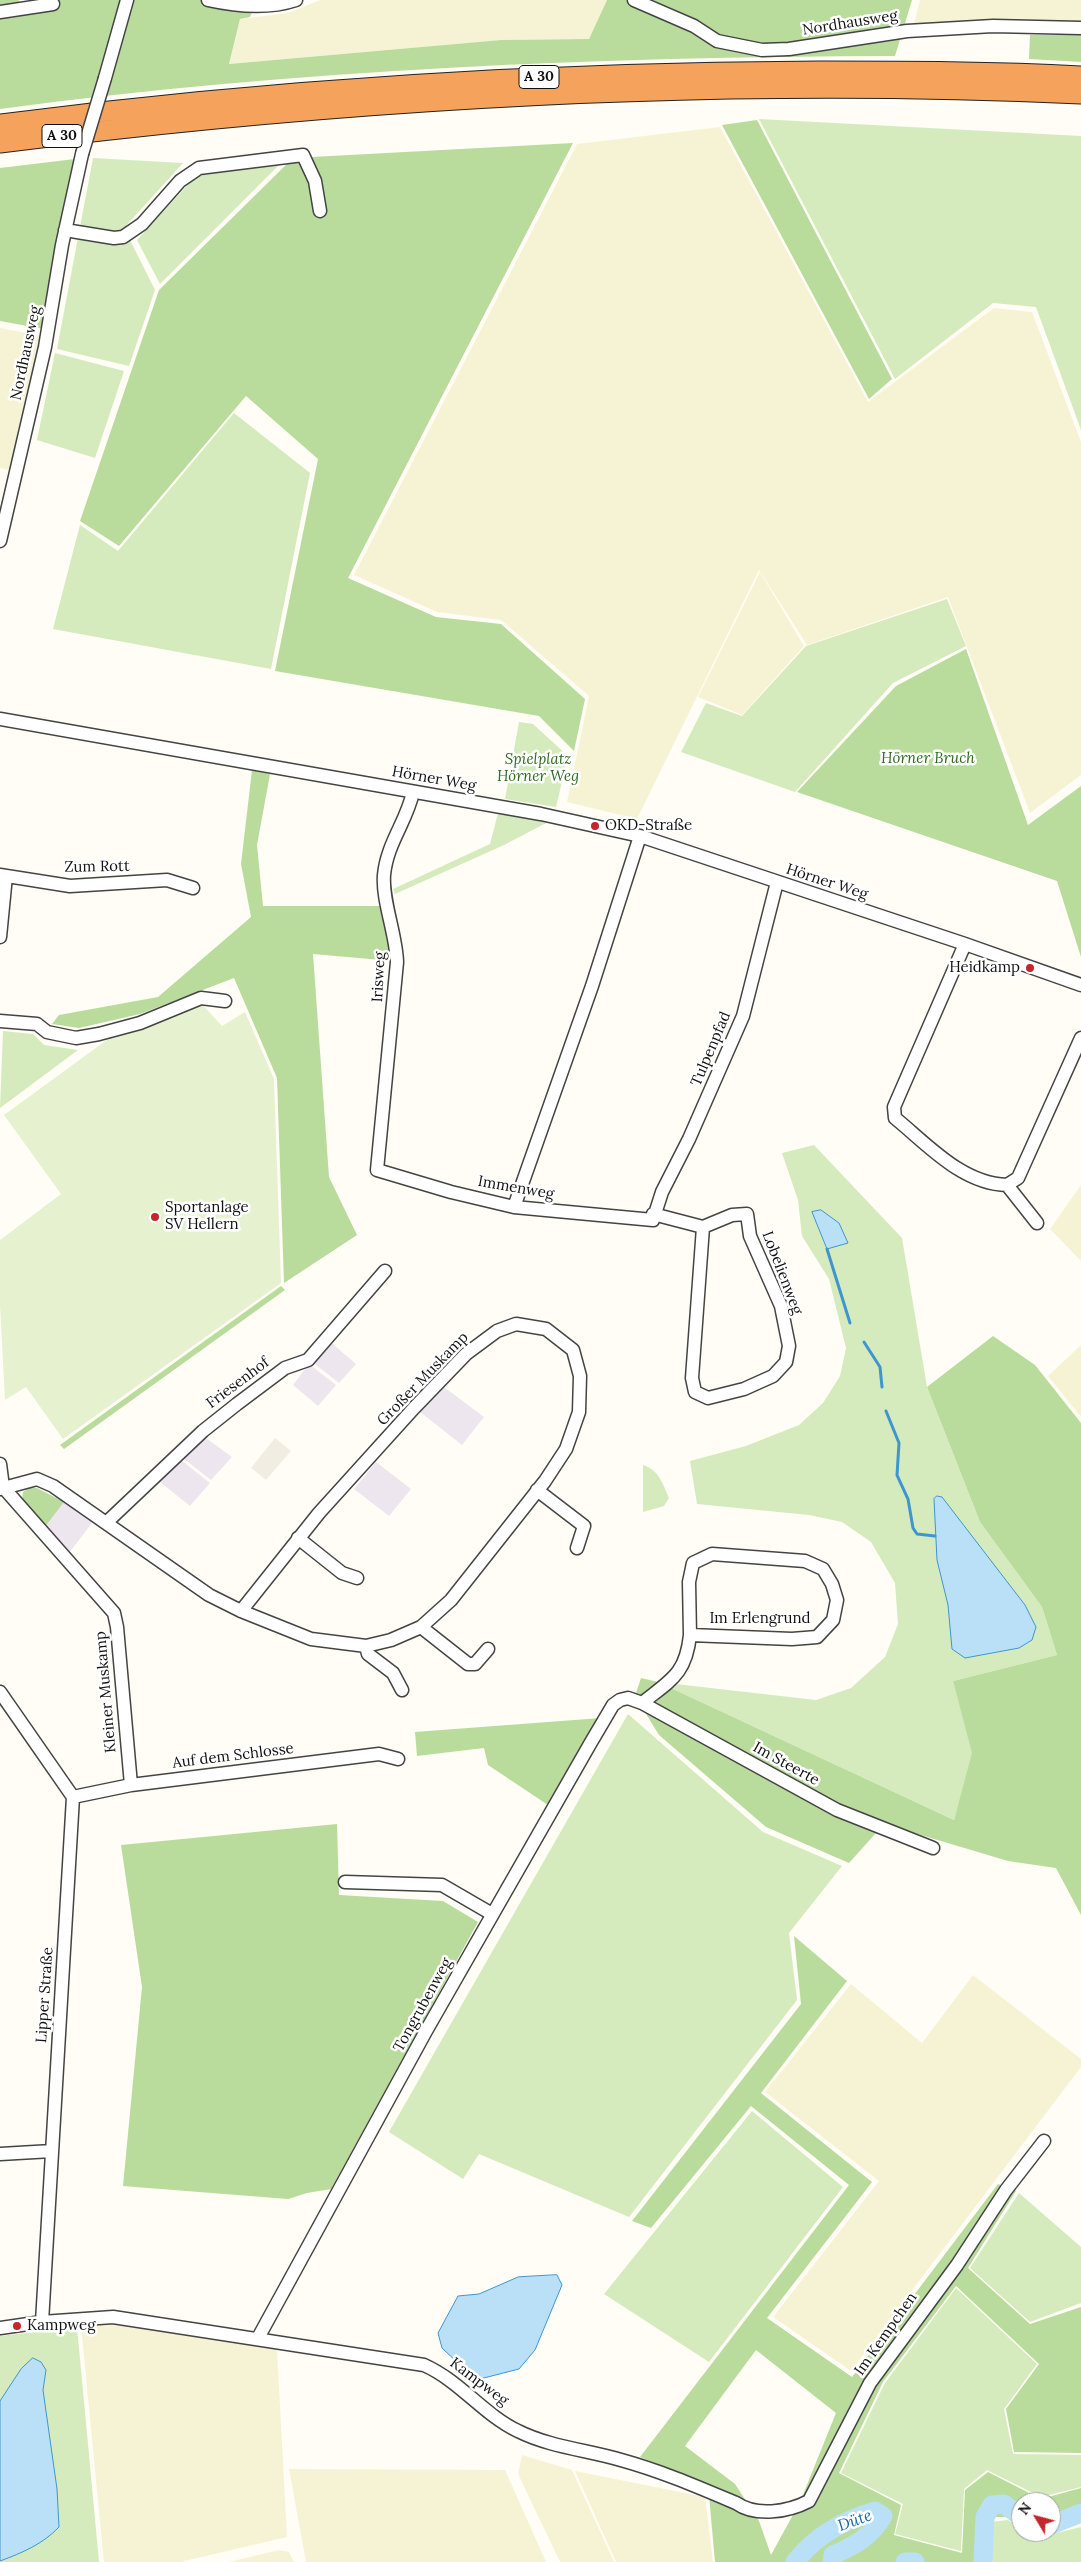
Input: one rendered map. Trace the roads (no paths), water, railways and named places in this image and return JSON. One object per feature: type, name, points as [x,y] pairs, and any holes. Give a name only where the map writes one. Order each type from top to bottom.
[{"type":"highway","name":"A 30","points":[[0,124],[182,102],[301,92],[549,76],[860,71],[1081,76]]},
{"type":"highway","name":"A 30","points":[[0,143],[300,110],[534,95],[756,88],[885,88],[1081,94]]},
{"type":"street","name":"Nordhausweg","points":[[0,541],[45,347],[65,230],[82,154],[127,0]]},
{"type":"street","points":[[208,0],[246,5],[270,5],[296,0]]},
{"type":"street","name":"Nordhausweg","points":[[634,0],[694,26],[717,41],[762,50],[789,50],[907,31],[993,26],[1081,28]]},
{"type":"street","points":[[0,12],[53,4]]},
{"type":"street","points":[[65,230],[114,238],[123,237],[142,224],[180,181],[199,168],[303,155],[315,181],[320,211]]},
{"type":"street","name":"Hörner Weg","points":[[0,719],[541,814],[640,836],[965,944],[1081,985]]},
{"type":"street","name":"Irisweg","points":[[377,1170],[397,962],[396,939],[385,896],[384,876],[389,850],[411,801],[413,792]]},
{"type":"street","points":[[514,1207],[589,995],[640,836]]},
{"type":"street","points":[[0,937],[3,875]]},
{"type":"street","name":"Zum Rott","points":[[3,875],[70,886],[167,880],[193,888]]},
{"type":"street","name":"Tulpenpfad","points":[[653,1217],[743,1016],[777,882]]},
{"type":"street","points":[[965,944],[894,1107],[895,1118],[958,1169],[994,1185],[1007,1185],[1018,1178],[1081,1038]]},
{"type":"street","points":[[0,1021],[37,1024],[47,1032],[76,1038],[99,1034],[140,1022],[201,998],[225,1001]]},
{"type":"street","name":"Immenweg","points":[[377,1170],[451,1192],[514,1207],[653,1217]]},
{"type":"street","points":[[1007,1185],[1037,1223]]},
{"type":"street","name":"Lobelienweg","points":[[747,1214],[750,1236],[781,1306],[789,1346],[786,1362],[773,1376],[744,1389],[708,1398],[695,1392],[692,1378],[703,1227],[732,1216],[747,1214]]},
{"type":"street","points":[[653,1217],[703,1227]]},
{"type":"street","name":"Friesenhof","points":[[107,1522],[198,1436],[237,1404],[285,1368],[308,1360],[385,1271]]},
{"type":"street","name":"Großer Muskamp","points":[[2,1488],[37,1479],[53,1486],[107,1522],[208,1595],[241,1611],[311,1639],[366,1646],[391,1640],[421,1627],[451,1600],[537,1490],[566,1449],[579,1412],[580,1376],[573,1350],[546,1329],[516,1324],[497,1331],[466,1354],[414,1408],[298,1538],[241,1611]]},
{"type":"street","points":[[0,1464],[2,1488]]},
{"type":"street","name":"Kleiner Muskamp","points":[[2,1488],[114,1613],[117,1627],[132,1785]]},
{"type":"street","points":[[537,1490],[584,1526],[578,1548]]},
{"type":"street","points":[[298,1538],[342,1573],[357,1578]]},
{"type":"street","name":"Im Erlengrund","points":[[642,1703],[675,1676],[688,1657],[690,1635],[689,1582],[693,1563],[712,1554],[805,1561],[823,1569],[832,1584],[837,1600],[833,1620],[817,1636],[792,1639],[690,1635]]},
{"type":"street","points":[[421,1627],[468,1664],[475,1664],[488,1648]]},
{"type":"street","points":[[366,1646],[368,1654],[393,1673],[402,1690]]},
{"type":"street","points":[[0,1692],[73,1797]]},
{"type":"street","name":"Im Steerte","points":[[628,1698],[642,1703],[837,1810],[933,1848]]},
{"type":"street","name":"Tongrubenweg","points":[[258,2338],[492,1914],[613,1705],[628,1698]]},
{"type":"street","name":"Auf dem Schlosse","points":[[73,1797],[132,1785],[379,1754],[398,1759]]},
{"type":"street","name":"Lipper Straße","points":[[42,2322],[73,1797]]},
{"type":"street","points":[[345,1882],[442,1885],[492,1914]]},
{"type":"street","name":"Im Kempchen","points":[[746,2510],[769,2512],[800,2506],[809,2501],[870,2383],[957,2264],[1006,2190],[1044,2141]]},
{"type":"street","points":[[0,2154],[52,2152]]},
{"type":"street","name":"Kampweg","points":[[0,2328],[42,2322],[113,2318],[258,2338],[424,2365],[456,2384],[516,2430],[539,2440],[606,2456],[668,2475],[736,2503],[746,2510]]},
{"type":"water","points":[[821,1210],[839,1223],[848,1243],[827,1249],[812,1212]]},
{"type":"water","points":[[937,1496],[942,1497],[1025,1605],[1036,1627],[1032,1640],[1019,1648],[965,1658],[952,1649],[948,1605],[937,1560],[934,1499]]},
{"type":"water","points":[[557,2275],[562,2285],[535,2350],[519,2369],[476,2380],[442,2348],[438,2333],[458,2296],[479,2294],[518,2277]]},
{"type":"water","points":[[33,2358],[41,2362],[46,2370],[43,2390],[57,2489],[59,2527],[32,2547],[0,2561],[0,2401],[21,2369]]},
{"type":"waterway","points":[[827,1249],[850,1323]]},
{"type":"waterway","points":[[864,1342],[880,1367],[882,1387]]},
{"type":"waterway","points":[[886,1411],[899,1443],[897,1475],[908,1499],[913,1528],[917,1534],[935,1536]]},
{"type":"waterway","name":"Düte","points":[[983,2562],[985,2517],[992,2505],[1004,2504],[1011,2509]]},
{"type":"waterway","name":"Düte","points":[[795,2562],[812,2544],[841,2524],[875,2511],[883,2516],[874,2529],[862,2540],[833,2555],[832,2562]]},
{"type":"waterway","name":"Düte","points":[[1061,2521],[1081,2513]]},
{"type":"waterway","name":"Düte","points":[[905,2562],[915,2562]]},
{"type":"place","name":"OKD-Straße","points":[[595,826]]},
{"type":"place","name":"Heidkamp","points":[[1030,968]]},
{"type":"place","name":"Sportanlage SV Hellern","points":[[155,1217]]},
{"type":"place","name":"Kampweg","points":[[17,2326]]},
{"type":"park label","name":"Hörner Bruch","points":[[928,759]]},
{"type":"park label","name":"Spielplatz Hörner Weg","points":[[538,768]]}]
